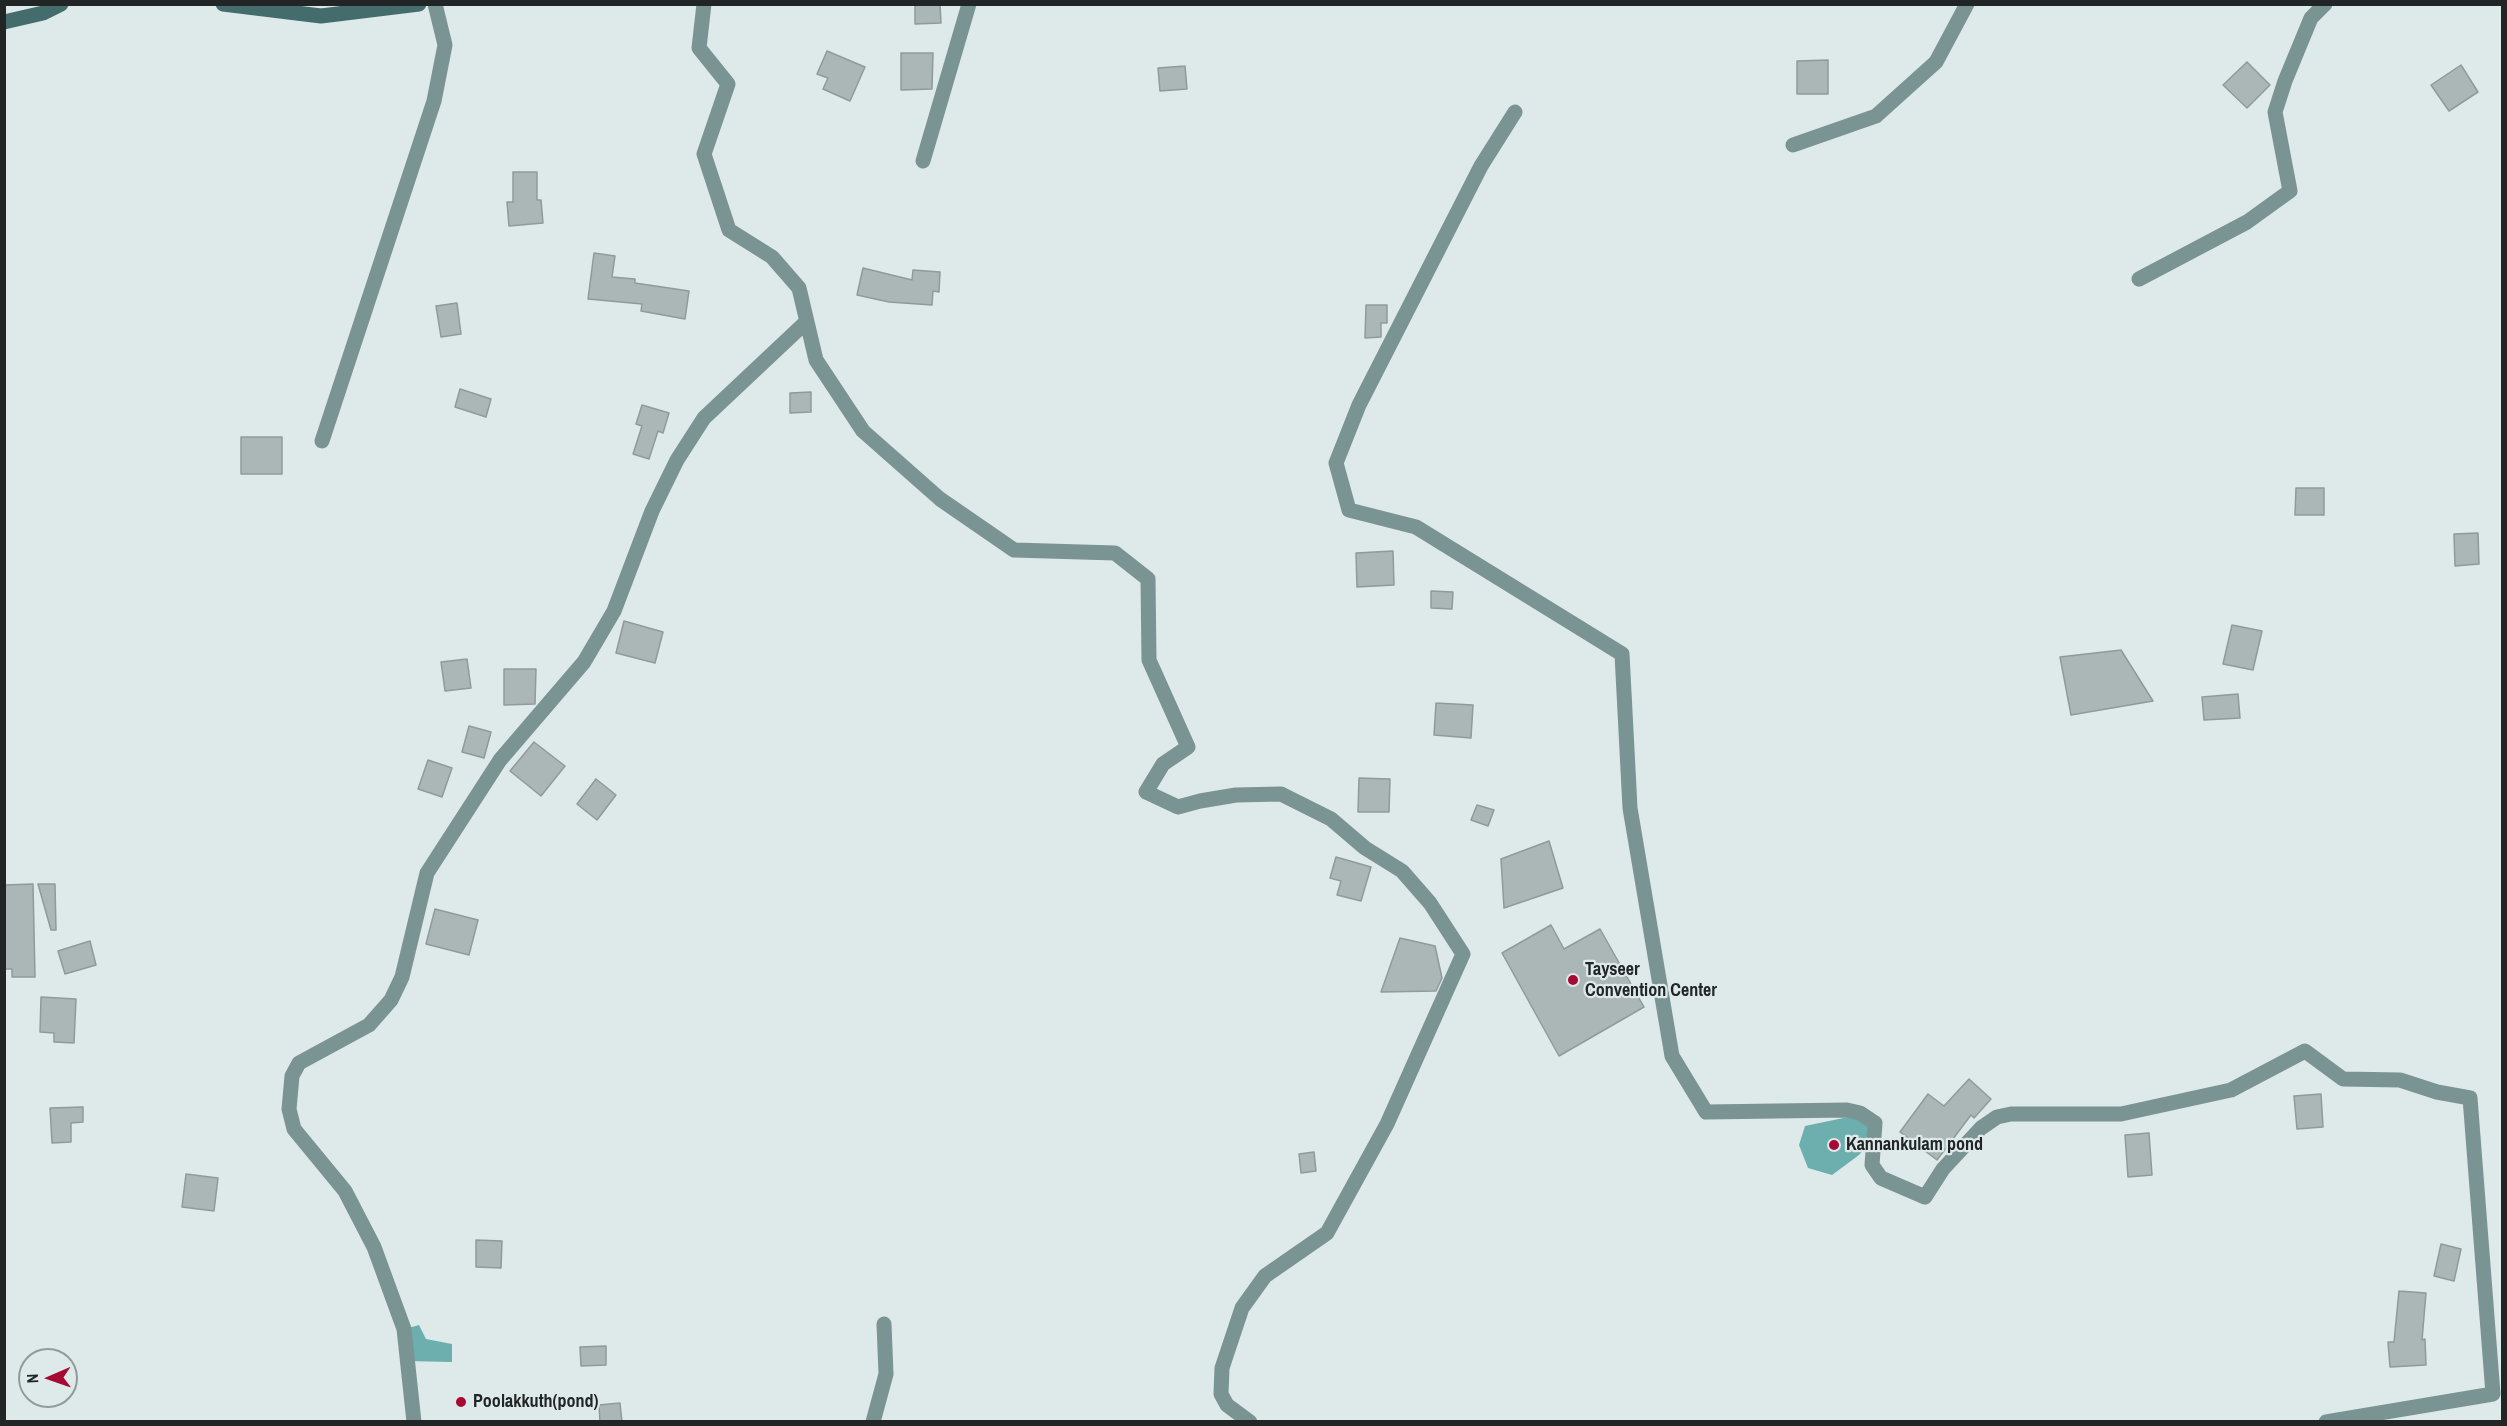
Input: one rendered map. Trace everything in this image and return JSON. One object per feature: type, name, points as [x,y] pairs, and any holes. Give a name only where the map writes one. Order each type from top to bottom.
[{"type":"main road","points":[[4,22],[43,13],[61,4]]},
{"type":"main road","points":[[223,4],[321,16],[419,4]]},
{"type":"street","points":[[322,441],[434,101],[445,45],[435,4]]},
{"type":"street","points":[[704,4],[699,48],[728,84],[704,154],[729,230],[772,257],[799,288],[805,323],[816,360],[863,431],[940,499],[1014,550],[1115,553],[1148,579],[1149,660],[1188,747],[1163,764],[1146,792],[1178,807],[1236,795],[1281,794],[1331,819],[1365,849],[1402,871],[1430,903],[1463,954],[1387,1124],[1327,1233],[1265,1276],[1242,1308],[1222,1368],[1221,1394],[1227,1405],[1250,1422]]},
{"type":"street","points":[[923,161],[969,4]]},
{"type":"street","points":[[1793,145],[1876,116],[1936,62],[1967,4]]},
{"type":"street","points":[[2139,279],[2247,222],[2290,191],[2275,112],[2285,81],[2312,18],[2325,4]]},
{"type":"street","points":[[1515,112],[1481,166],[1359,405],[1336,463],[1349,510],[1416,527],[1622,654],[1630,808],[1672,1056],[1706,1112],[1847,1110],[1860,1113],[1875,1123],[1872,1165],[1881,1178],[1925,1197],[1942,1169],[1980,1128],[1997,1117],[2011,1114],[2121,1114],[2231,1090],[2305,1051],[2343,1078],[2400,1080],[2437,1092],[2470,1098],[2493,1394],[2326,1422]]},
{"type":"street","points":[[414,1422],[404,1329],[374,1247],[345,1191],[294,1129],[289,1109],[292,1076],[299,1063],[369,1025],[391,1000],[402,977],[427,873],[500,760],[584,662],[614,611],[652,511],[677,460],[704,418],[805,323]]},
{"type":"street","points":[[873,1422],[886,1374],[884,1324]]},
{"type":"water","points":[[1853,1116],[1864,1122],[1871,1130],[1869,1143],[1859,1155],[1832,1175],[1808,1168],[1799,1145],[1805,1126]]},
{"type":"water","points":[[419,1325],[426,1339],[452,1344],[452,1362],[405,1361],[405,1329]]},
{"type":"building","points":[[915,4],[940,4],[941,23],[915,24]]},
{"type":"building","points":[[827,51],[865,67],[850,101],[823,89],[828,78],[817,74]]},
{"type":"building","points":[[901,53],[933,53],[932,89],[901,90]]},
{"type":"building","points":[[1828,60],[1828,94],[1797,94],[1797,61]]},
{"type":"building","points":[[2247,62],[2270,85],[2247,108],[2223,85]]},
{"type":"building","points":[[2461,65],[2478,92],[2449,111],[2431,85]]},
{"type":"building","points":[[1185,66],[1187,89],[1160,91],[1158,68]]},
{"type":"building","points":[[513,172],[537,172],[537,200],[541,200],[543,223],[509,226],[507,202],[513,202]]},
{"type":"building","points":[[594,253],[615,256],[612,277],[635,279],[635,283],[689,291],[685,319],[641,311],[642,304],[588,299]]},
{"type":"building","points":[[863,268],[912,280],[913,270],[940,272],[939,292],[933,291],[932,305],[889,302],[857,295]]},
{"type":"building","points":[[457,303],[461,334],[441,337],[436,306]]},
{"type":"building","points":[[1366,305],[1387,305],[1387,323],[1381,323],[1381,337],[1365,338]]},
{"type":"building","points":[[460,389],[491,399],[486,417],[455,407]]},
{"type":"building","points":[[811,392],[811,412],[790,413],[790,393]]},
{"type":"building","points":[[642,405],[669,413],[663,433],[658,431],[649,459],[633,454],[642,426],[636,424]]},
{"type":"building","points":[[241,437],[282,437],[282,474],[241,474]]},
{"type":"building","points":[[2296,488],[2324,488],[2324,515],[2295,515]]},
{"type":"building","points":[[2478,533],[2479,564],[2455,566],[2454,534]]},
{"type":"building","points":[[1393,551],[1394,585],[1357,587],[1356,553]]},
{"type":"building","points":[[1431,591],[1453,592],[1452,609],[1431,608]]},
{"type":"building","points":[[624,621],[663,632],[655,663],[616,653]]},
{"type":"building","points":[[2232,625],[2262,631],[2253,670],[2223,664]]},
{"type":"building","points":[[2121,650],[2153,701],[2071,715],[2060,657]]},
{"type":"building","points":[[467,659],[471,688],[445,691],[441,662]]},
{"type":"building","points":[[504,669],[536,669],[535,704],[504,705]]},
{"type":"building","points":[[2238,694],[2240,718],[2204,720],[2202,697]]},
{"type":"building","points":[[1436,703],[1473,705],[1471,738],[1434,735]]},
{"type":"building","points":[[469,726],[491,732],[484,758],[462,752]]},
{"type":"building","points":[[534,742],[565,766],[541,796],[510,771]]},
{"type":"building","points":[[428,760],[452,768],[442,797],[418,789]]},
{"type":"building","points":[[1359,778],[1390,779],[1389,812],[1358,812]]},
{"type":"building","points":[[596,779],[616,795],[597,820],[577,804]]},
{"type":"building","points":[[1477,805],[1494,810],[1488,826],[1471,820]]},
{"type":"building","points":[[1549,841],[1563,888],[1504,908],[1501,859]]},
{"type":"building","points":[[1336,857],[1371,867],[1361,901],[1337,895],[1341,881],[1330,878]]},
{"type":"building","points":[[33,884],[35,977],[12,977],[12,969],[4,969],[4,885]]},
{"type":"building","points":[[38,884],[55,884],[56,930],[51,930]]},
{"type":"building","points":[[435,909],[478,920],[469,955],[426,944]]},
{"type":"building","name":"Tayseer Convention Center","points":[[1551,925],[1564,949],[1600,929],[1644,1007],[1559,1056],[1502,953]]},
{"type":"building","points":[[1400,938],[1435,946],[1442,978],[1436,991],[1381,992]]},
{"type":"building","points":[[90,941],[96,965],[65,974],[58,951]]},
{"type":"building","points":[[41,997],[76,999],[74,1043],[54,1042],[54,1033],[40,1032]]},
{"type":"building","points":[[1969,1079],[1991,1099],[1974,1118],[1971,1115],[1937,1160],[1900,1132],[1928,1094],[1944,1106]]},
{"type":"building","points":[[2321,1094],[2323,1127],[2297,1129],[2294,1096]]},
{"type":"building","points":[[83,1107],[83,1122],[71,1123],[71,1142],[52,1143],[50,1108]]},
{"type":"building","points":[[2149,1133],[2152,1175],[2128,1177],[2125,1135]]},
{"type":"building","points":[[1314,1152],[1316,1171],[1301,1173],[1299,1154]]},
{"type":"building","points":[[186,1174],[218,1178],[214,1211],[182,1207]]},
{"type":"building","points":[[476,1240],[502,1241],[501,1268],[476,1267]]},
{"type":"building","points":[[2441,1244],[2461,1249],[2454,1281],[2434,1276]]},
{"type":"building","points":[[2399,1291],[2426,1293],[2422,1340],[2425,1339],[2426,1365],[2390,1367],[2388,1342],[2394,1342]]},
{"type":"building","points":[[606,1346],[606,1365],[581,1366],[580,1347]]},
{"type":"building","points":[[620,1403],[622,1422],[600,1422],[599,1405]]},
{"type":"place","name":"Tayseer Convention Center","points":[[1573,980]]},
{"type":"place","name":"Kannankulam pond","points":[[1834,1145]]},
{"type":"place","name":"Poolakkuth(pond)","points":[[461,1402]]}]
